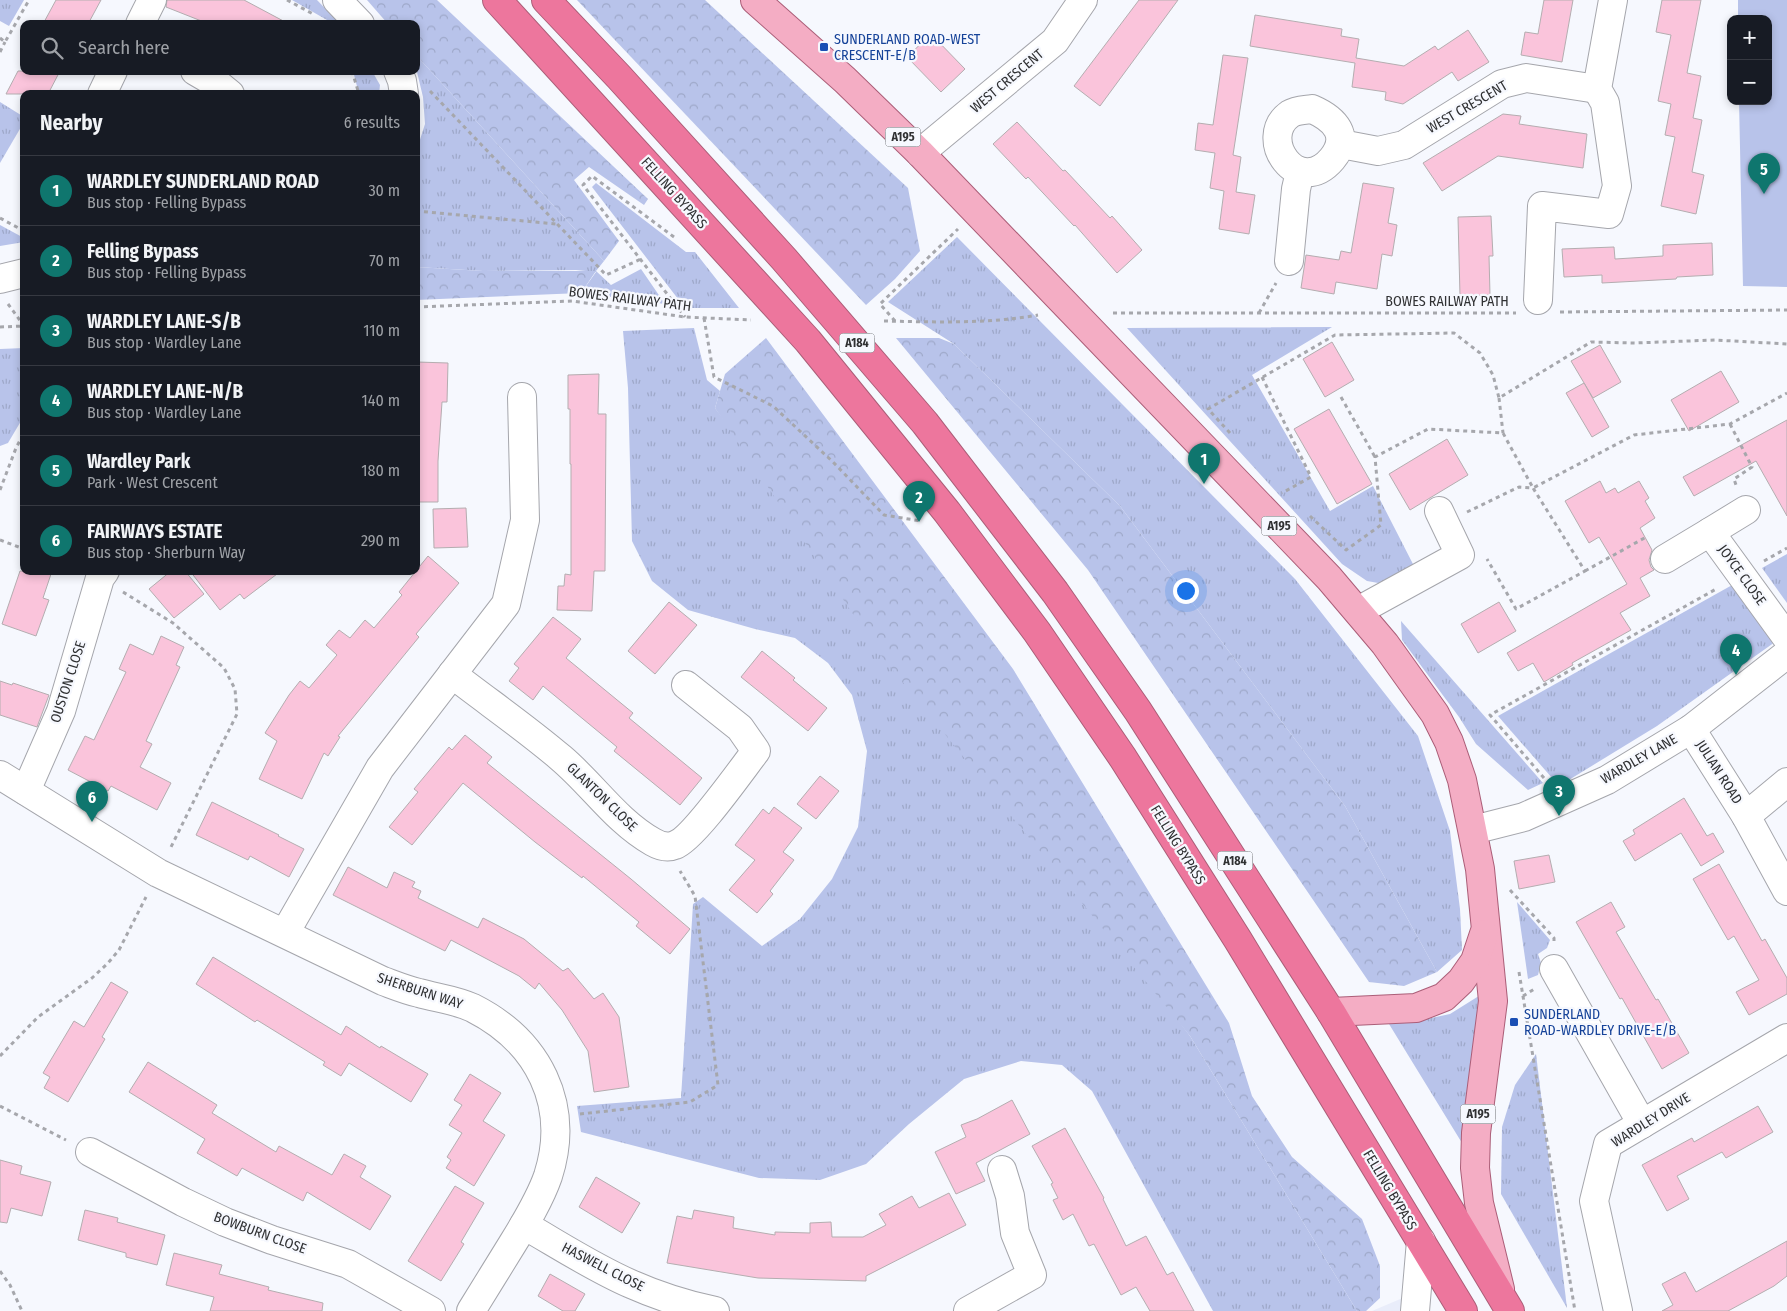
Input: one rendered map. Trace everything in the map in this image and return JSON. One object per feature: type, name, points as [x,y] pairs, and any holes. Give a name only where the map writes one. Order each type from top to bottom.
[{"type":"highway","points":[[490,0],[521,26]]},
{"type":"highway","name":"FELLING BYPASS","points":[[497,0],[808,341],[947,512],[1037,632],[1123,758],[1238,940],[1463,1311]]},
{"type":"highway","name":"A184","points":[[546,0],[619,77],[784,259],[936,438],[1056,592],[1133,703],[1331,1012],[1506,1305]]},
{"type":"main road","name":"A195","points":[[755,0],[845,80],[920,153],[1329,578],[1385,644],[1419,690],[1442,728],[1449,742],[1462,780],[1473,830],[1483,892],[1493,1000],[1476,1132],[1475,1168],[1479,1203],[1506,1305]]},
{"type":"main road","name":"A195","points":[[1331,1012],[1416,1008],[1444,997],[1461,981],[1475,961],[1486,928]]},
{"type":"street","points":[[142,20],[152,0]]},
{"type":"street","name":"WEST CRESCENT","points":[[920,153],[1055,41],[1083,0]]},
{"type":"street","points":[[1538,308],[1542,206],[1609,214],[1617,186],[1605,103],[1596,89],[1613,0]]},
{"type":"street","points":[[329,10],[351,20]]},
{"type":"street","points":[[104,90],[111,75]]},
{"type":"street","points":[[202,75],[226,90]]},
{"type":"street","name":"WEST CRESCENT","points":[[1341,144],[1378,151],[1404,144],[1502,84],[1526,78],[1596,89]]},
{"type":"street","points":[[1312,109],[1325,115],[1333,123],[1338,131],[1341,144],[1336,154],[1326,166],[1313,172],[1300,172],[1290,166],[1281,156],[1277,132],[1290,114],[1312,109]]},
{"type":"street","points":[[1289,261],[1296,189],[1300,172]]},
{"type":"street","points":[[3,290],[20,276]]},
{"type":"street","points":[[285,932],[380,768],[506,604],[524,520],[522,398]]},
{"type":"street","points":[[1710,532],[1746,510]]},
{"type":"street","points":[[1358,611],[1460,555],[1441,517]]},
{"type":"street","name":"JOYCE CLOSE","points":[[1664,559],[1710,532],[1787,638]]},
{"type":"street","name":"OUSTON CLOSE","points":[[26,791],[61,711],[103,575]]},
{"type":"street","name":"WARDLEY LANE","points":[[1473,830],[1524,817],[1607,780],[1691,729],[1787,654]]},
{"type":"street","name":"GLANTON CLOSE","points":[[452,674],[561,758],[616,814],[650,840],[666,847]]},
{"type":"street","points":[[666,847],[674,846],[690,835],[756,751],[740,728],[686,685]]},
{"type":"street","name":"JULIAN ROAD","points":[[1691,729],[1746,816],[1787,891]]},
{"type":"street","name":"SHERBURN WAY","points":[[0,776],[158,872],[383,981],[418,993],[471,1007],[492,1018],[520,1041],[534,1058],[544,1077],[551,1097],[555,1137],[553,1159],[542,1190],[524,1225],[471,1311]]},
{"type":"street","name":"JULIAN ROAD","points":[[1746,816],[1787,782]]},
{"type":"street","points":[[1554,969],[1642,1124]]},
{"type":"street","name":"WARDLEY DRIVE","points":[[1618,1311],[1594,1201],[1608,1144],[1787,1038]]},
{"type":"street","name":"BOWBURN CLOSE","points":[[90,1152],[183,1202],[225,1222],[272,1240],[348,1264],[377,1278],[431,1311]]},
{"type":"street","points":[[968,1311],[1032,1275],[1015,1233],[1010,1196],[1002,1170]]},
{"type":"street","name":"HASWELL CLOSE","points":[[524,1225],[632,1285],[715,1311]]},
{"type":"street","points":[[1415,1311],[1421,1241]]},
{"type":"path","points":[[0,52],[29,0]]},
{"type":"path","points":[[287,0],[329,10]]},
{"type":"path","points":[[0,38],[5,42]]},
{"type":"path","points":[[353,75],[358,90]]},
{"type":"path","points":[[401,82],[426,87],[606,275],[642,259]]},
{"type":"path","points":[[685,317],[583,185],[592,176],[680,241],[711,233]]},
{"type":"path","points":[[420,211],[557,224]]},
{"type":"path","points":[[895,321],[880,304],[976,212]]},
{"type":"path","points":[[0,218],[20,229]]},
{"type":"path","points":[[1259,313],[1289,261]]},
{"type":"path","points":[[3,290],[20,319]]},
{"type":"path","name":"BOWES RAILWAY PATH","points":[[420,307],[572,302],[685,317],[752,320]]},
{"type":"path","name":"BOWES RAILWAY PATH","points":[[1107,313],[1259,313],[1538,308],[1787,310]]},
{"type":"path","points":[[884,321],[961,322],[1018,318],[1040,314]]},
{"type":"path","points":[[704,318],[714,377],[773,406],[833,462],[884,515],[919,522],[947,512]]},
{"type":"path","points":[[0,327],[20,326]]},
{"type":"path","points":[[1233,436],[1208,409],[1335,335],[1454,333],[1480,353],[1493,376],[1499,398],[1502,433],[1533,488],[1586,571]]},
{"type":"path","points":[[1499,398],[1591,342],[1635,343],[1715,340],[1787,344]]},
{"type":"path","points":[[1262,377],[1311,477],[1283,491],[1262,508]]},
{"type":"path","points":[[1441,517],[1519,487],[1533,488],[1634,434],[1730,424],[1787,393]]},
{"type":"path","points":[[1304,511],[1346,550],[1381,525],[1374,457],[1341,397]]},
{"type":"path","points":[[1730,424],[1752,467],[1734,479],[1746,510]]},
{"type":"path","points":[[1374,457],[1428,429],[1502,433]]},
{"type":"path","points":[[0,490],[20,440]]},
{"type":"path","points":[[1283,491],[1290,498]]},
{"type":"path","points":[[1460,555],[1486,557],[1516,609],[1650,535],[1664,559]]},
{"type":"path","points":[[0,540],[20,548]]},
{"type":"path","points":[[1562,800],[1490,715],[1787,548]]},
{"type":"path","points":[[0,1056],[38,1017],[92,978],[119,950],[237,714],[234,689],[224,668],[173,623],[103,575]]},
{"type":"path","points":[[554,1118],[690,1102],[718,1085],[695,896],[666,847]]},
{"type":"path","points":[[1506,893],[1505,884],[1554,938],[1554,969],[1538,987],[1523,996]]},
{"type":"path","points":[[1519,968],[1575,1311]]},
{"type":"path","points":[[0,1106],[90,1152]]},
{"type":"path","points":[[0,1271],[10,1285],[22,1311]]},
{"type":"shaded area","points":[[1405,1297],[1413,1311],[1372,1311]]},
{"type":"green space","points":[[0,0],[24,0],[9,26],[0,21]]},
{"type":"green space","points":[[292,0],[317,0],[336,20],[327,20]]},
{"type":"green space","points":[[367,0],[437,0],[648,199],[644,205],[589,167],[574,180],[619,241],[604,261],[420,59],[420,20],[384,20]]},
{"type":"green space","points":[[577,0],[705,0],[908,188],[920,251],[895,279],[866,305]]},
{"type":"green space","points":[[1738,0],[1787,0],[1787,287],[1743,286],[1739,105],[1772,105],[1772,15],[1738,15]]},
{"type":"green space","points":[[420,59],[604,261],[596,271],[611,285],[641,269],[665,304],[581,293],[596,272],[576,270],[483,271],[420,267],[420,140],[425,124],[423,97],[418,75],[420,75]]},
{"type":"green space","points":[[354,75],[374,75],[380,85],[379,90],[358,90]]},
{"type":"green space","points":[[0,102],[20,114],[20,129],[0,163]]},
{"type":"green space","points":[[596,183],[686,252],[695,252],[739,308],[685,308],[592,187]]},
{"type":"green space","points":[[0,225],[20,236],[20,243],[0,246]]},
{"type":"green space","points":[[957,237],[1295,579],[1418,736],[1450,831],[1460,909],[1462,950],[1437,972],[1345,806],[1120,506],[954,344],[888,302]]},
{"type":"green space","points":[[420,267],[483,271],[596,271],[581,293],[420,300]]},
{"type":"green space","points":[[1332,327],[1252,375],[1330,511],[1373,486],[1414,566],[1384,584],[1367,581],[1342,564],[1127,328]]},
{"type":"green space","points":[[694,328],[707,380],[720,391],[715,408],[1190,1036],[1357,1311],[1213,1311],[1092,1091],[1062,1065],[1021,1061],[964,1079],[909,1124],[866,1164],[820,1180],[759,1178],[581,1132],[577,1106],[681,1098],[693,904],[703,897],[762,946],[800,919],[832,879],[858,827],[867,751],[852,695],[828,663],[795,638],[688,610],[652,581],[632,541],[628,388],[623,331]]},
{"type":"green space","points":[[766,338],[1013,669],[1229,1023],[1252,1096],[1292,1157],[1362,1219],[1380,1266],[1380,1298],[1366,1311],[1357,1311],[1190,1036],[879,653],[715,408],[725,374]]},
{"type":"green space","points":[[896,338],[939,338],[954,344],[1120,506],[1345,806],[1437,972],[1404,986],[1369,982],[1088,570]]},
{"type":"green space","points":[[20,348],[20,423],[8,443],[0,446],[0,349]]},
{"type":"green space","points":[[1787,554],[1787,603],[1762,568]]},
{"type":"green space","points":[[1734,584],[1775,642],[1657,726],[1559,786],[1498,716]]},
{"type":"green space","points":[[1401,621],[1543,783],[1528,790],[1476,744],[1459,717],[1402,640]]},
{"type":"green space","points":[[1517,902],[1550,940],[1547,948],[1538,954],[1541,963],[1538,975],[1528,979]]},
{"type":"green space","points":[[1482,994],[1462,1143],[1389,1024],[1450,1014]]},
{"type":"green space","points":[[1536,1054],[1567,1308],[1501,1194],[1502,1127],[1515,1085]]},
{"type":"building","points":[[56,0],[101,0],[90,20],[45,20]]},
{"type":"building","points":[[167,0],[244,0],[282,20],[199,20],[166,7]]},
{"type":"building","points":[[1139,0],[1178,0],[1100,106],[1074,86]]},
{"type":"building","points":[[1544,0],[1573,0],[1562,62],[1521,55],[1525,32],[1538,34]]},
{"type":"building","points":[[1662,0],[1701,0],[1687,73],[1701,76],[1693,118],[1702,120],[1692,172],[1704,175],[1696,214],[1661,206],[1675,137],[1665,135],[1671,104],[1658,101],[1671,35],[1656,32]]},
{"type":"building","points":[[1255,15],[1342,29],[1341,36],[1359,39],[1356,58],[1404,66],[1435,46],[1438,50],[1468,30],[1489,62],[1458,81],[1452,72],[1403,104],[1385,100],[1386,92],[1352,87],[1355,63],[1250,46]]},
{"type":"building","points":[[931,34],[965,69],[941,92],[907,57]]},
{"type":"building","points":[[1223,55],[1248,58],[1233,155],[1241,157],[1236,192],[1255,195],[1249,234],[1219,229],[1224,191],[1210,188],[1215,153],[1195,150],[1198,123],[1213,125]]},
{"type":"building","points":[[18,71],[20,71],[20,75],[58,75],[50,90],[20,90],[20,94],[6,94]]},
{"type":"building","points":[[1503,114],[1521,116],[1519,124],[1587,134],[1583,168],[1498,156],[1442,191],[1423,163]]},
{"type":"building","points":[[1017,122],[1110,218],[1112,216],[1142,250],[1117,273],[1075,225],[1028,177],[1026,179],[993,144]]},
{"type":"building","points":[[1363,183],[1394,188],[1388,223],[1397,225],[1392,256],[1382,254],[1377,289],[1336,282],[1334,294],[1301,288],[1306,255],[1339,260],[1341,251],[1351,253]]},
{"type":"building","points":[[1491,216],[1493,256],[1489,256],[1490,295],[1460,296],[1458,217]]},
{"type":"building","points":[[1712,243],[1713,275],[1602,283],[1602,275],[1564,277],[1562,249],[1614,247],[1615,259],[1663,256],[1663,245]]},
{"type":"building","points":[[1332,342],[1354,380],[1325,397],[1303,359]]},
{"type":"building","points":[[1600,345],[1621,382],[1593,398],[1571,361]]},
{"type":"building","points":[[420,362],[448,363],[447,402],[442,402],[438,461],[438,502],[420,502]]},
{"type":"building","points":[[1721,371],[1739,402],[1689,431],[1671,400]]},
{"type":"building","points":[[599,374],[598,414],[606,414],[605,571],[594,571],[592,611],[557,610],[558,586],[564,586],[565,574],[571,575],[571,464],[568,375]]},
{"type":"building","points":[[1584,383],[1609,427],[1592,437],[1566,393]]},
{"type":"building","points":[[1329,409],[1372,484],[1337,504],[1294,429]]},
{"type":"building","points":[[1787,420],[1787,516],[1756,461],[1694,496],[1683,477]]},
{"type":"building","points":[[1447,439],[1468,475],[1410,510],[1389,474]]},
{"type":"building","points":[[1600,481],[1606,493],[1615,488],[1618,493],[1639,481],[1649,498],[1645,501],[1655,518],[1640,528],[1652,550],[1649,560],[1654,570],[1640,578],[1650,596],[1620,613],[1631,630],[1572,663],[1573,665],[1544,682],[1533,663],[1518,671],[1507,653],[1627,584],[1599,537],[1589,543],[1565,501]]},
{"type":"building","points":[[466,508],[468,547],[434,548],[433,509]]},
{"type":"building","points":[[428,556],[459,583],[416,634],[419,637],[338,736],[340,737],[328,756],[324,753],[302,799],[259,779],[277,741],[265,733],[300,681],[309,688],[337,655],[326,645],[339,630],[350,638],[365,620],[374,628],[402,595],[399,592],[413,575],[420,575],[420,566]]},
{"type":"building","points":[[20,571],[20,575],[51,575],[43,598],[49,600],[36,636],[2,624]]},
{"type":"building","points":[[166,575],[188,575],[204,594],[174,618],[149,589]]},
{"type":"building","points":[[193,575],[276,575],[244,599],[240,594],[220,610]]},
{"type":"building","points":[[669,602],[697,625],[655,674],[628,651]]},
{"type":"building","points":[[1499,602],[1516,631],[1478,653],[1461,624]]},
{"type":"building","points":[[553,617],[581,639],[566,658],[633,713],[629,718],[702,778],[680,805],[614,751],[617,747],[543,686],[533,700],[509,681],[519,668],[514,664]]},
{"type":"building","points":[[161,636],[184,647],[176,665],[180,667],[146,741],[152,744],[140,767],[171,783],[157,810],[111,786],[108,791],[68,770],[85,736],[94,740],[126,672],[119,669],[130,644],[153,655]]},
{"type":"building","points":[[762,651],[827,708],[808,731],[741,677]]},
{"type":"building","points":[[0,681],[12,685],[13,683],[49,695],[37,727],[0,715]]},
{"type":"building","points":[[465,735],[492,757],[487,763],[690,929],[670,954],[636,926],[639,922],[583,876],[582,878],[535,842],[463,783],[412,845],[389,827],[418,792],[414,789],[449,747],[452,750]]},
{"type":"building","points":[[820,776],[839,791],[816,819],[797,804]]},
{"type":"building","points":[[1684,798],[1707,836],[1713,833],[1724,852],[1701,866],[1681,833],[1635,861],[1623,841],[1635,834],[1633,830]]},
{"type":"building","points":[[212,802],[304,849],[289,877],[250,856],[248,860],[196,835]]},
{"type":"building","points":[[774,807],[802,828],[783,852],[794,860],[770,891],[773,894],[757,913],[729,890],[755,860],[735,845],[763,809],[769,814]]},
{"type":"building","points":[[1549,855],[1555,882],[1519,889],[1514,861]]},
{"type":"building","points":[[1719,864],[1762,941],[1765,939],[1787,978],[1787,994],[1749,1015],[1736,992],[1759,980],[1734,936],[1728,940],[1693,879]]},
{"type":"building","points":[[348,867],[387,888],[394,872],[415,882],[412,887],[421,891],[418,898],[478,928],[483,918],[524,939],[563,971],[568,968],[594,999],[603,993],[619,1017],[629,1087],[594,1092],[588,1051],[562,1010],[539,983],[535,989],[519,976],[451,940],[445,951],[333,895]]},
{"type":"building","points":[[1611,902],[1625,927],[1616,932],[1689,1053],[1662,1069],[1576,922]]},
{"type":"building","points":[[213,957],[341,1035],[346,1026],[380,1048],[381,1046],[428,1074],[411,1102],[349,1063],[341,1076],[323,1065],[325,1062],[257,1020],[255,1022],[196,984]]},
{"type":"building","points":[[111,982],[128,992],[102,1037],[105,1039],[68,1102],[44,1088],[50,1077],[43,1073],[74,1021],[84,1027]]},
{"type":"building","points":[[148,1062],[217,1105],[212,1113],[276,1152],[279,1146],[332,1175],[344,1154],[366,1166],[360,1177],[391,1196],[370,1230],[307,1192],[303,1201],[242,1168],[237,1176],[197,1153],[205,1139],[129,1092]]},
{"type":"building","points":[[470,1074],[501,1093],[483,1121],[505,1135],[474,1186],[446,1168],[451,1160],[447,1157],[462,1133],[449,1125],[462,1105],[454,1100]]},
{"type":"building","points":[[1012,1100],[1030,1134],[976,1163],[985,1181],[956,1194],[935,1152],[966,1137],[961,1125],[977,1119]]},
{"type":"building","points":[[1758,1106],[1773,1132],[1726,1158],[1722,1152],[1677,1176],[1689,1199],[1667,1211],[1642,1165],[1692,1138],[1694,1142]]},
{"type":"building","points":[[1065,1128],[1104,1198],[1126,1246],[1146,1236],[1167,1275],[1173,1272],[1194,1311],[1150,1311],[1136,1287],[1121,1295],[1094,1244],[1089,1246],[1073,1214],[1063,1220],[1053,1200],[1058,1198],[1051,1184],[1053,1183],[1032,1146]]},
{"type":"building","points":[[0,1160],[22,1166],[20,1174],[51,1182],[42,1216],[11,1208],[7,1223],[0,1222]]},
{"type":"building","points":[[596,1177],[640,1203],[622,1233],[579,1207]]},
{"type":"building","points":[[455,1186],[484,1203],[461,1242],[464,1244],[441,1281],[408,1261]]},
{"type":"building","points":[[949,1193],[966,1225],[866,1276],[866,1281],[758,1278],[667,1263],[677,1216],[692,1219],[694,1210],[734,1217],[733,1228],[775,1235],[775,1232],[810,1233],[810,1223],[831,1222],[832,1237],[863,1237],[886,1225],[879,1214],[912,1196],[919,1208]]},
{"type":"building","points":[[85,1210],[118,1218],[117,1222],[165,1235],[157,1265],[126,1257],[126,1253],[78,1240]]},
{"type":"building","points":[[1787,1241],[1787,1276],[1774,1286],[1728,1311],[1662,1311],[1673,1305],[1662,1284],[1685,1272],[1696,1292]]},
{"type":"building","points":[[174,1253],[222,1265],[219,1274],[269,1287],[268,1290],[323,1303],[322,1311],[210,1311],[214,1297],[166,1285]]},
{"type":"building","points":[[550,1274],[585,1294],[575,1311],[563,1311],[538,1296]]},
{"type":"place","name":"SUNDERLAND ROAD-WEST CRESCENT-E/B","points":[[824,47]]},
{"type":"place","name":"Wardley Park","points":[[1764,194]]},
{"type":"place","name":"WARDLEY SUNDERLAND ROAD","points":[[1204,484]]},
{"type":"place","name":"Felling Bypass","points":[[919,522]]},
{"type":"place","name":"WARDLEY LANE-N/B","points":[[1736,675]]},
{"type":"place","name":"WARDLEY LANE-S/B","points":[[1559,816]]},
{"type":"place","name":"FAIRWAYS ESTATE","points":[[92,822]]},
{"type":"place","name":"SUNDERLAND ROAD-WARDLEY DRIVE-E/B","points":[[1514,1022]]}]
